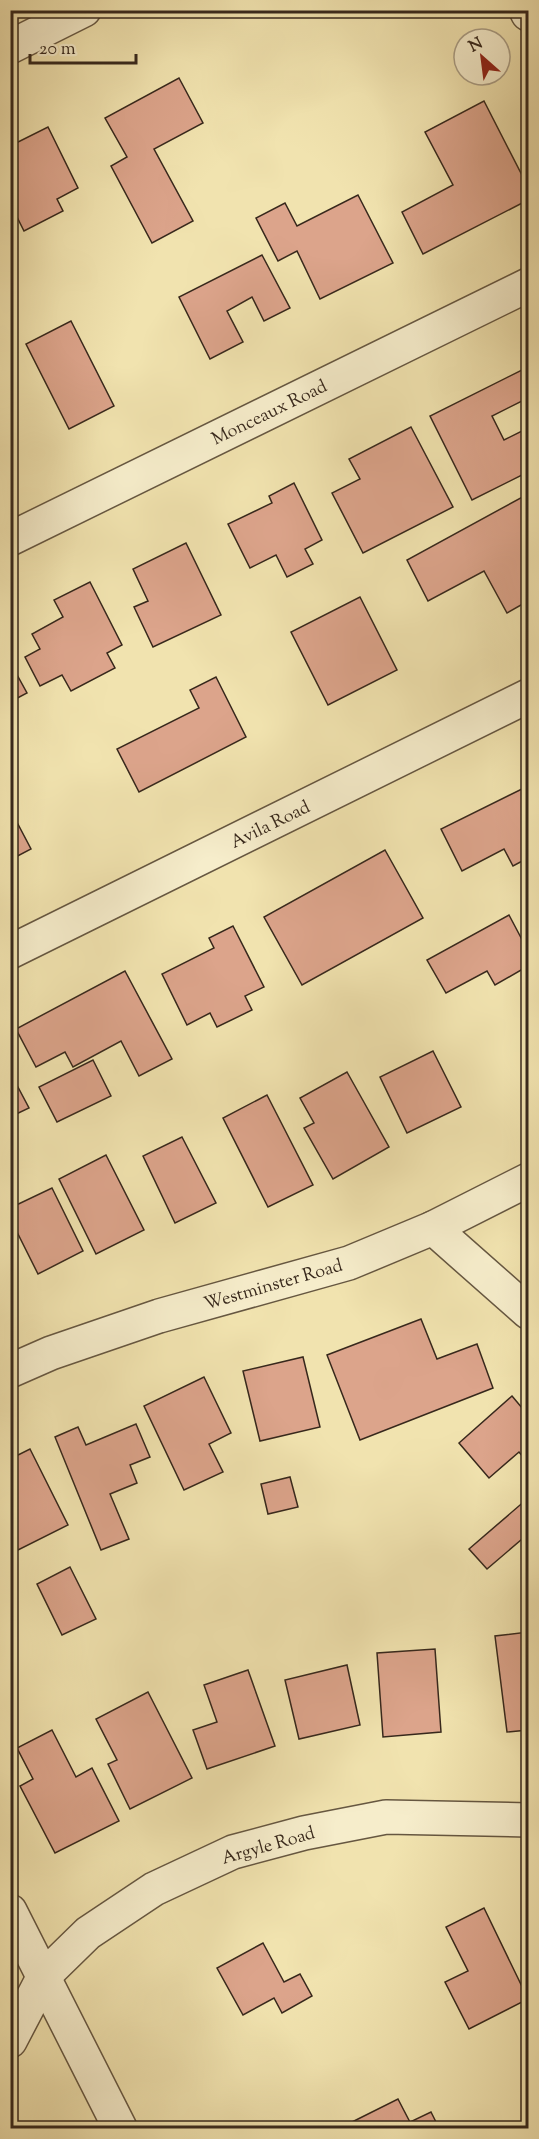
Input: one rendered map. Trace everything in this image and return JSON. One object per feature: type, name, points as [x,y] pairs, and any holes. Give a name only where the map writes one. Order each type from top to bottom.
[{"type":"street","points":[[10,47],[84,10]]},
{"type":"street","name":"Monceaux Road","points":[[10,539],[528,285]]},
{"type":"street","name":"Avila Road","points":[[10,952],[528,696]]},
{"type":"street","name":"Westminster Road","points":[[10,1371],[51,1353],[159,1316],[349,1263],[433,1228],[528,1180]]},
{"type":"street","points":[[433,1228],[528,1312]]},
{"type":"street","name":"Argyle Road","points":[[10,2041],[44,1976],[88,1933],[145,1896],[233,1852],[304,1833],[386,1817],[528,1820]]},
{"type":"street","points":[[10,1911],[120,2128]]},
{"type":"building","points":[[179,78],[203,123],[154,149],[193,221],[152,243],[111,166],[127,157],[105,118]]},
{"type":"building","points":[[484,101],[528,187],[528,200],[423,254],[402,212],[453,185],[425,132]]},
{"type":"building","points":[[48,127],[78,188],[57,199],[63,211],[24,231],[10,203],[10,146]]},
{"type":"building","points":[[358,195],[393,263],[320,299],[297,251],[278,261],[256,218],[285,203],[297,226]]},
{"type":"building","points":[[262,255],[290,308],[264,321],[252,297],[227,311],[243,342],[210,359],[179,297]]},
{"type":"building","points":[[71,321],[114,406],[69,429],[26,344]]},
{"type":"building","points":[[528,367],[528,398],[492,416],[504,440],[528,428],[528,472],[472,500],[430,416]]},
{"type":"building","points":[[411,427],[453,507],[363,553],[332,493],[360,479],[349,459]]},
{"type":"building","points":[[294,483],[322,540],[305,549],[313,564],[287,577],[276,555],[250,568],[228,524],[272,503],[269,496]]},
{"type":"building","points":[[528,494],[528,601],[507,613],[484,571],[428,601],[407,560]]},
{"type":"building","points":[[186,543],[221,615],[153,647],[134,607],[148,601],[133,569]]},
{"type":"building","points":[[90,582],[122,645],[107,653],[115,668],[71,691],[62,675],[40,686],[25,657],[40,649],[32,634],[63,617],[54,600]]},
{"type":"building","points":[[360,597],[397,670],[328,705],[291,632]]},
{"type":"building","points":[[10,662],[27,693],[10,702]]},
{"type":"building","points":[[216,677],[246,737],[139,792],[117,749],[199,708],[190,690]]},
{"type":"building","points":[[528,786],[528,858],[513,866],[504,849],[462,871],[441,829]]},
{"type":"building","points":[[10,809],[31,849],[10,860]]},
{"type":"building","points":[[385,850],[423,918],[302,985],[264,917]]},
{"type":"building","points":[[509,915],[528,951],[528,966],[495,985],[487,971],[446,993],[427,960]]},
{"type":"building","points":[[233,926],[264,987],[245,996],[252,1010],[217,1027],[210,1013],[187,1025],[162,974],[214,948],[209,938]]},
{"type":"building","points":[[125,971],[172,1059],[139,1076],[121,1041],[73,1067],[65,1052],[36,1067],[16,1029]]},
{"type":"building","points":[[433,1051],[461,1107],[407,1133],[380,1077]]},
{"type":"building","points":[[93,1060],[111,1096],[57,1122],[39,1087]]},
{"type":"building","points":[[10,1072],[29,1108],[10,1117]]},
{"type":"building","points":[[347,1072],[389,1147],[333,1179],[304,1128],[314,1123],[300,1098]]},
{"type":"building","points":[[267,1095],[313,1185],[268,1207],[223,1118]]},
{"type":"building","points":[[182,1137],[216,1203],[175,1223],[143,1156]]},
{"type":"building","points":[[106,1155],[144,1230],[96,1254],[59,1179]]},
{"type":"building","points":[[52,1188],[83,1251],[38,1274],[10,1218],[10,1208]]},
{"type":"building","points":[[421,1319],[437,1359],[477,1344],[493,1388],[360,1440],[327,1355]]},
{"type":"building","points":[[303,1357],[320,1427],[260,1441],[243,1371]]},
{"type":"building","points":[[204,1377],[231,1433],[209,1444],[223,1472],[184,1490],[144,1406]]},
{"type":"building","points":[[512,1396],[528,1415],[528,1463],[519,1452],[489,1478],[459,1443]]},
{"type":"building","points":[[136,1424],[150,1457],[130,1465],[137,1483],[110,1494],[129,1539],[101,1550],[55,1437],[78,1427],[86,1445]]},
{"type":"building","points":[[30,1449],[68,1525],[10,1554],[10,1459]]},
{"type":"building","points":[[290,1477],[298,1507],[268,1514],[261,1484]]},
{"type":"building","points":[[527,1499],[528,1534],[487,1569],[469,1549]]},
{"type":"building","points":[[70,1567],[96,1619],[62,1635],[37,1584]]},
{"type":"building","points":[[528,1632],[528,1730],[507,1732],[495,1636]]},
{"type":"building","points":[[435,1649],[441,1732],[383,1737],[377,1653]]},
{"type":"building","points":[[347,1665],[360,1725],[299,1739],[285,1680]]},
{"type":"building","points":[[248,1670],[275,1746],[207,1769],[193,1730],[217,1722],[204,1685]]},
{"type":"building","points":[[148,1692],[192,1778],[130,1809],[108,1764],[117,1760],[96,1719]]},
{"type":"building","points":[[52,1730],[76,1777],[92,1768],[119,1821],[55,1853],[20,1786],[33,1779],[17,1748]]},
{"type":"building","points":[[484,1908],[528,1999],[469,2029],[445,1982],[468,1971],[446,1927]]},
{"type":"building","points":[[263,1943],[284,1982],[300,1974],[312,1996],[282,2013],[274,1998],[243,2015],[217,1968]]},
{"type":"building","points":[[398,2099],[413,2128],[340,2128]]},
{"type":"building","points":[[431,2112],[439,2128],[415,2128],[412,2121]]}]
